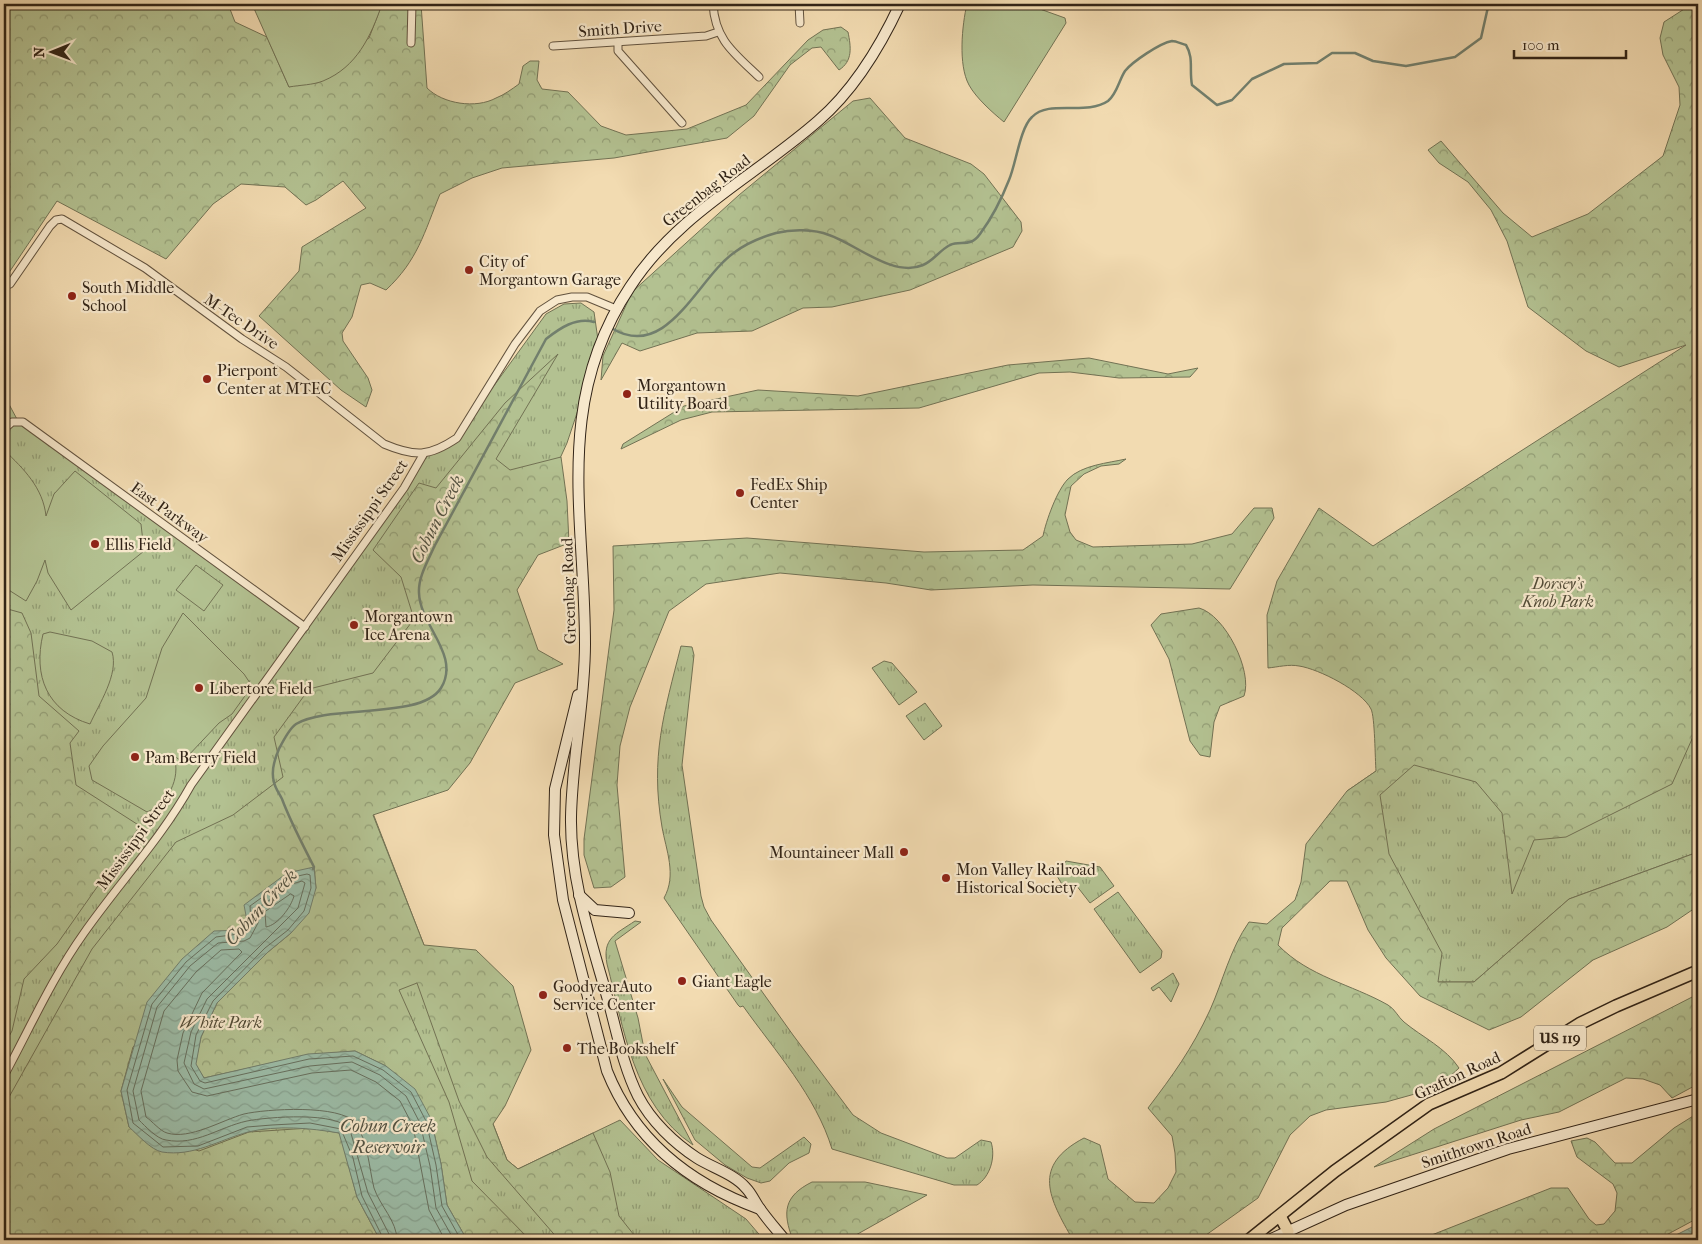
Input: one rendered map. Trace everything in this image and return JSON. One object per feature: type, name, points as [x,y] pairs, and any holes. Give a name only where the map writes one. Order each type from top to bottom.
[{"type":"main road","name":"Greenbag Road","points":[[785,1240],[760,1209],[746,1187],[696,1158],[652,1118],[639,1098],[627,1067],[579,895],[571,821],[572,789],[582,708],[584,671],[585,602],[578,485],[579,432],[582,406],[589,376],[606,330],[616,309],[644,268],[683,224],[789,145],[838,102],[875,52],[900,4]]},
{"type":"main road","name":"Greenbag Road","points":[[584,671],[554,789],[553,818],[563,900],[607,1071],[615,1092],[633,1121],[663,1154],[699,1179],[742,1202],[760,1209]]},
{"type":"main road","points":[[579,895],[595,910],[629,913]]},
{"type":"main road","name":"Grafton Road","points":[[1249,1240],[1343,1165],[1429,1104],[1501,1073],[1582,1023],[1616,1006],[1698,971]]},
{"type":"main road","name":"Smithtown Road","points":[[1269,1240],[1385,1190],[1508,1150],[1698,1099]]},
{"type":"main road","points":[[1280,1216],[1288,1231]]},
{"type":"street","points":[[412,4],[412,43]]},
{"type":"street","points":[[713,4],[718,32],[729,48],[759,77]]},
{"type":"street","points":[[799,4],[800,24]]},
{"type":"street","name":"Smith Drive","points":[[553,46],[706,36],[718,32]]},
{"type":"street","points":[[618,42],[618,51],[682,123]]},
{"type":"street","name":"M-Tec Drive","points":[[10,284],[50,226],[56,220],[62,219],[145,268],[235,334],[286,367],[384,444],[398,450],[423,455]]},
{"type":"street","points":[[423,455],[457,438],[515,344],[532,320],[546,306],[557,300],[572,296],[587,297],[616,309]]},
{"type":"street","name":"East Parkway","points":[[4,429],[12,422],[18,421],[304,627]]},
{"type":"street","name":"Mississippi Street","points":[[4,1076],[32,1020],[83,934],[174,814],[191,785],[404,488],[423,455]]},
{"type":"green space","points":[[35,4],[228,4],[235,22],[267,37],[289,87],[369,38],[382,4],[421,4],[427,88],[434,93],[442,98],[460,103],[470,104],[488,101],[519,84],[523,66],[530,61],[539,61],[537,80],[542,89],[568,92],[601,126],[626,135],[687,129],[746,105],[808,40],[823,30],[841,27],[848,32],[850,53],[847,62],[839,70],[821,47],[812,48],[790,65],[754,116],[727,138],[614,158],[502,168],[472,178],[440,194],[419,245],[406,268],[386,290],[370,283],[361,285],[352,317],[342,333],[343,341],[368,378],[372,390],[366,407],[341,390],[259,316],[299,271],[302,247],[366,208],[343,181],[306,205],[285,187],[241,184],[213,204],[166,259],[57,201],[4,280],[4,22],[8,8]]},
{"type":"green space","points":[[252,4],[382,4],[367,39],[354,59],[345,68],[323,81],[289,87]]},
{"type":"green space","points":[[967,4],[1026,4],[1065,18],[1066,23],[1004,122],[976,95],[966,77],[963,67],[962,45]]},
{"type":"green space","points":[[1692,4],[1698,4],[1698,673],[1693,688],[1696,730],[1672,784],[1566,837],[1534,840],[1512,894],[1502,813],[1476,782],[1414,765],[1380,795],[1389,854],[1442,953],[1438,982],[1474,982],[1569,899],[1698,852],[1698,906],[1667,927],[1593,960],[1521,1017],[1489,1030],[1420,996],[1386,958],[1368,930],[1347,881],[1330,881],[1282,928],[1278,945],[1290,956],[1317,973],[1388,1005],[1404,1022],[1447,1054],[1459,1068],[1446,1080],[1422,1092],[1386,1102],[1326,1110],[1310,1116],[1290,1135],[1258,1198],[1199,1240],[1073,1240],[1064,1225],[1052,1197],[1051,1172],[1057,1160],[1067,1149],[1084,1138],[1100,1145],[1108,1179],[1135,1202],[1154,1203],[1168,1188],[1176,1172],[1172,1136],[1148,1108],[1174,1073],[1196,1037],[1210,1010],[1242,932],[1249,922],[1267,924],[1295,900],[1301,882],[1306,844],[1347,791],[1376,771],[1372,713],[1366,702],[1359,695],[1328,676],[1307,668],[1291,665],[1268,668],[1267,615],[1277,581],[1319,508],[1373,546],[1686,345],[1619,367],[1586,351],[1528,307],[1507,241],[1491,210],[1468,182],[1439,163],[1428,150],[1441,141],[1503,213],[1532,237],[1588,214],[1663,156],[1680,105],[1679,87],[1663,55],[1660,38],[1664,22]]},
{"type":"green space","points":[[870,98],[905,138],[971,164],[984,174],[1021,222],[1022,231],[1013,247],[910,290],[832,307],[803,308],[752,331],[697,333],[640,351],[622,343],[601,380],[603,356],[632,292],[739,195],[853,101]]},
{"type":"green space","name":"White Park","points":[[581,303],[594,312],[599,347],[567,443],[420,766],[364,790],[507,1160],[518,1169],[620,1120],[658,1160],[746,1219],[764,1240],[4,1240],[4,395],[18,421],[304,627],[423,455],[447,445],[464,427],[546,314],[564,304]]},
{"type":"green space","points":[[558,354],[496,459],[510,470],[561,457],[567,501],[569,543],[538,555],[517,590],[538,650],[563,664],[515,683],[470,763],[448,790],[373,815],[424,945],[476,950],[513,986],[531,1050],[505,1106],[493,1124],[507,1160],[518,1169],[593,1133],[610,1172],[619,1216],[638,1240],[559,1240],[487,1157],[459,1101],[417,983],[399,990],[449,1102],[472,1181],[530,1240],[467,1240],[447,1205],[441,1164],[431,1119],[386,1066],[355,1051],[308,1055],[204,1078],[195,1064],[201,1037],[217,1003],[268,952],[291,933],[316,888],[314,867],[247,921],[242,930],[133,1047],[121,1091],[129,1127],[199,1151],[249,1132],[310,1128],[340,1133],[357,1197],[380,1240],[4,1240],[4,1106],[92,949],[176,842],[233,815],[283,777],[274,737],[309,689],[373,673],[414,619],[401,577],[373,550],[419,483],[436,488],[505,403]]},
{"type":"green space","name":"Dorsey's Knob Park","points":[[1698,357],[1698,852],[1569,899],[1474,982],[1409,982],[1347,791],[1465,710]]},
{"type":"green space","points":[[1089,358],[1168,374],[1198,368],[1190,377],[1119,378],[1070,372],[1039,373],[919,408],[712,412],[681,420],[621,449],[623,444],[684,406],[758,390],[858,396],[1008,365]]},
{"type":"green space","name":"Ellis Field","points":[[4,450],[19,464],[37,488],[46,516],[54,494],[75,471],[141,524],[144,551],[71,610],[48,573],[45,560],[37,581],[26,601],[4,587]]},
{"type":"green space","points":[[1126,459],[1119,464],[1101,466],[1084,474],[1071,486],[1065,515],[1070,532],[1076,540],[1093,547],[1192,544],[1232,534],[1254,508],[1272,508],[1274,518],[1230,589],[1033,585],[931,590],[886,583],[780,573],[706,584],[669,611],[630,707],[620,746],[617,785],[625,877],[611,887],[594,888],[584,855],[584,839],[614,610],[613,546],[747,538],[924,552],[1023,550],[1043,536],[1052,506],[1068,479],[1088,468]]},
{"type":"green space","points":[[196,565],[223,585],[204,611],[176,590]]},
{"type":"green space","points":[[4,608],[22,613],[31,633],[39,696],[79,731],[70,743],[76,785],[140,826],[57,944],[24,979],[12,1031],[4,1045]]},
{"type":"green space","points":[[1199,608],[1209,613],[1218,621],[1235,645],[1241,659],[1246,685],[1244,696],[1220,706],[1214,722],[1210,757],[1200,755],[1190,741],[1169,659],[1151,625],[1161,614]]},
{"type":"green space","name":"Libertore Field","points":[[183,613],[244,674],[252,686],[232,714],[219,723],[186,758],[180,760],[174,756],[176,773],[171,789],[161,803],[147,812],[92,780],[89,766],[103,746],[146,698],[162,648]]},
{"type":"green space","points":[[50,632],[92,641],[112,652],[113,670],[103,698],[90,724],[75,718],[63,710],[47,690],[42,678],[40,649],[43,634]]},
{"type":"green space","points":[[681,646],[692,647],[694,655],[682,765],[701,896],[711,920],[853,1115],[881,1133],[947,1158],[955,1158],[981,1140],[991,1142],[993,1154],[991,1166],[985,1177],[977,1185],[954,1185],[832,1149],[816,1111],[794,1074],[743,1006],[740,1007],[738,1005],[664,898],[670,880],[670,871],[659,802],[658,757],[664,714]]},
{"type":"green space","points":[[884,661],[892,663],[917,692],[899,705],[872,668]]},
{"type":"green space","points":[[925,703],[942,726],[924,740],[906,716]]},
{"type":"green space","points":[[1066,861],[1100,867],[1114,886],[1090,903],[1076,885],[1066,891],[1057,876]]},
{"type":"green space","points":[[1118,892],[1162,951],[1161,958],[1140,973],[1094,909]]},
{"type":"green space","points":[[635,921],[641,922],[615,941],[638,1018],[645,1054],[693,1145],[673,1128],[657,1109],[644,1087],[634,1064],[619,1014],[607,964],[607,948],[616,933]]},
{"type":"green space","points":[[1173,973],[1179,984],[1171,1002],[1159,987],[1153,991],[1151,988]]},
{"type":"green space","points":[[1698,994],[1698,1084],[1672,1098],[1660,1085],[1643,1079],[1626,1078],[1559,1112],[1521,1120],[1374,1167],[1434,1129]]},
{"type":"green space","points":[[663,1079],[682,1107],[752,1167],[760,1168],[804,1137],[811,1144],[809,1153],[789,1163],[770,1181],[761,1183],[747,1178],[725,1165],[695,1140]]},
{"type":"green space","points":[[1698,1113],[1698,1218],[1657,1240],[1419,1240],[1551,1188],[1568,1188],[1589,1219],[1596,1225],[1604,1224],[1615,1211],[1617,1193],[1613,1184],[1577,1157],[1571,1141],[1587,1138],[1595,1142],[1615,1163],[1632,1163],[1674,1128]]},
{"type":"green space","points":[[812,1182],[865,1182],[927,1195],[847,1240],[793,1240],[787,1221],[788,1206],[796,1193]]},
{"type":"water","name":"Cobun Creek Reservoir","points":[[314,867],[316,888],[309,913],[291,933],[268,952],[217,1003],[201,1037],[196,1064],[204,1078],[308,1054],[355,1051],[386,1066],[415,1089],[431,1119],[441,1164],[447,1205],[467,1240],[380,1240],[357,1197],[339,1133],[294,1128],[270,1128],[237,1135],[195,1150],[173,1153],[158,1151],[129,1127],[121,1091],[147,1002],[182,959],[214,931],[242,930],[247,921],[244,905],[287,873]]},
{"type":"water","points":[[1698,1224],[1698,1240],[1666,1240]]},
{"type":"waterway","name":"Cobun Creek","points":[[613,329],[633,336],[650,334],[666,325],[681,312],[721,264],[735,252],[765,236],[776,233],[803,230],[823,233],[840,239],[887,264],[911,268],[927,263],[950,245],[973,241],[984,228],[1003,194],[1012,173],[1024,129],[1032,117],[1048,109],[1089,107],[1108,101],[1114,95],[1125,71],[1147,53],[1167,42],[1174,41],[1186,45],[1191,59],[1192,85],[1217,105],[1232,100],[1252,79],[1284,64],[1317,63],[1332,53],[1355,53],[1373,61],[1406,66],[1455,57],[1481,38],[1488,7]]},
{"type":"waterway","name":"Cobun Creek","points":[[313,869],[314,867],[293,825],[273,778],[276,757],[286,735],[293,726],[311,718],[415,704],[430,698],[441,688],[446,676],[446,664],[438,640],[421,605],[419,587],[424,569],[546,339],[568,324],[581,321],[594,322]]},
{"type":"place","name":"City of Morgantown Garage","points":[[469,270]]},
{"type":"place","name":"South Middle School","points":[[72,296]]},
{"type":"place","name":"Pierpont Center at MTEC","points":[[207,379]]},
{"type":"place","name":"Morgantown Utility Board","points":[[627,394]]},
{"type":"place","name":"FedEx Ship Center","points":[[740,493]]},
{"type":"place","name":"Ellis Field","points":[[95,544]]},
{"type":"place","name":"Morgantown Ice Arena","points":[[354,625]]},
{"type":"place","name":"Libertore Field","points":[[199,688]]},
{"type":"place","name":"Pam Berry Field","points":[[135,757]]},
{"type":"place","name":"Mountaineer Mall","points":[[904,852]]},
{"type":"place","name":"Mon Valley Railroad Historical Society","points":[[946,878]]},
{"type":"place","name":"Giant Eagle","points":[[682,981]]},
{"type":"place","name":"GoodyearAuto Service Center","points":[[543,995]]},
{"type":"place","name":"The Bookshelf","points":[[567,1048]]}]
